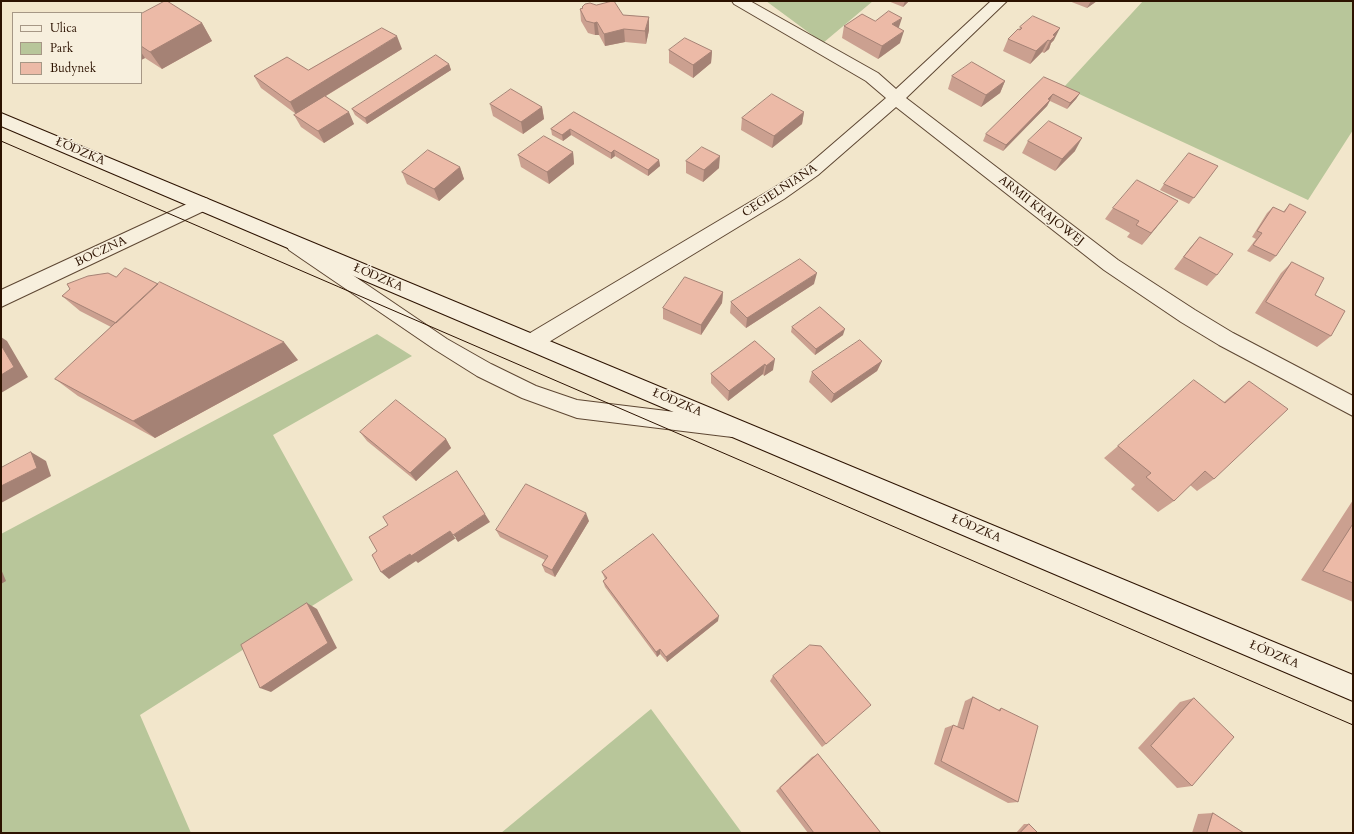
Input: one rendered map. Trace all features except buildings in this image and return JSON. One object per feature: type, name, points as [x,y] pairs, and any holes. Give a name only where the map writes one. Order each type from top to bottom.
[{"type":"street","name":"ARMII KRAJOWEJ","points":[[739,1],[872,77],[896,98],[1111,265],[1188,316],[1219,335],[1353,407]]},
{"type":"street","name":"CEGIELNIANA","points":[[532,342],[797,182],[812,171],[896,98],[1000,1]]},
{"type":"street","name":"ŁÓDZKA","points":[[1,119],[1353,688]]},
{"type":"street","name":"BOCZNA","points":[[1,299],[202,204]]},
{"type":"lane","points":[[285,238],[454,354],[486,372],[556,403],[577,409],[741,430]]},
{"type":"green space","points":[[766,1],[873,1],[823,43]]},
{"type":"green space","points":[[1143,1],[1353,1],[1353,130],[1308,200],[1064,87]]},
{"type":"green space","points":[[377,334],[412,356],[273,435],[353,580],[140,715],[191,833],[1,833],[1,534]]},
{"type":"green space","points":[[651,709],[742,833],[501,833]]},
{"type":"tram line","points":[[1,141],[1353,725]]}]
